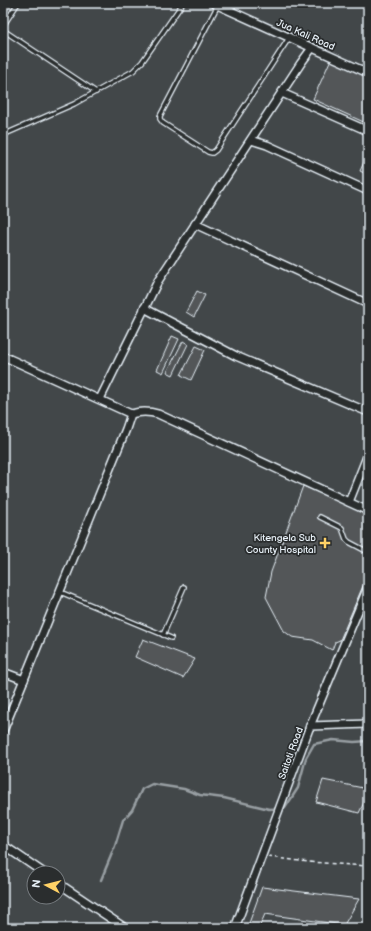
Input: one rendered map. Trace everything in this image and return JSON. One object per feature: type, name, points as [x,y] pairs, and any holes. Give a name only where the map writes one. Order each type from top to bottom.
[{"type":"street","name":"Jua Kali Road","points":[[217,4],[368,73]]},
{"type":"street","points":[[100,400],[158,281],[312,48]]},
{"type":"street","points":[[282,92],[368,131]]},
{"type":"street","points":[[251,140],[368,191]]},
{"type":"street","points":[[195,224],[368,304]]},
{"type":"street","points":[[144,308],[236,356],[368,412]]},
{"type":"street","points":[[3,356],[131,414],[144,411],[158,414],[207,438],[273,466],[368,511]]},
{"type":"street","points":[[3,731],[131,414]]},
{"type":"street","points":[[349,502],[368,454]]},
{"type":"street","name":"Saitoti Road","points":[[235,928],[310,726],[368,587]]},
{"type":"street","points":[[3,672],[24,680]]},
{"type":"street","points":[[310,726],[368,724]]},
{"type":"street","points":[[3,846],[32,865]]},
{"type":"street","points":[[66,888],[125,928]]},
{"type":"lane","points":[[3,26],[18,3]]},
{"type":"lane","points":[[3,135],[74,104],[133,72],[142,62],[183,3]]},
{"type":"lane","points":[[217,4],[160,116],[163,123],[208,152],[212,153],[216,150],[289,38]]},
{"type":"lane","points":[[3,30],[96,92]]},
{"type":"lane","points":[[320,517],[342,528],[346,539],[349,542],[368,552]]},
{"type":"lane","points":[[163,635],[184,587]]},
{"type":"lane","points":[[60,592],[171,638]]},
{"type":"path","points":[[262,856],[308,862],[368,866]]},
{"type":"shaded area","points":[[3,3],[368,3],[368,928],[3,928]]},
{"type":"building","points":[[331,59],[368,76],[368,124],[313,99]]},
{"type":"building","points":[[368,153],[368,175],[360,171]]},
{"type":"building","points":[[197,291],[205,295],[194,317],[186,312]]},
{"type":"building","points":[[172,336],[179,339],[163,373],[157,370]]},
{"type":"building","points":[[183,341],[188,344],[173,375],[167,372]]},
{"type":"building","points":[[196,346],[205,350],[191,380],[181,375]]},
{"type":"building","name":"Kitengela Sub County Hospital","points":[[303,486],[368,514],[368,574],[340,640],[335,642],[332,650],[313,640],[292,637],[284,631],[266,597],[271,572]]},
{"type":"building","points":[[143,639],[195,659],[183,678],[135,657]]},
{"type":"building","points":[[323,780],[368,789],[368,794],[359,813],[316,802]]},
{"type":"building","points":[[262,887],[359,899],[344,925],[265,914],[259,928],[248,926]]},
{"type":"waterway","points":[[101,880],[115,846],[123,820],[132,810],[142,789],[152,784],[184,789],[200,795],[224,798],[269,809],[285,808],[298,788],[306,758],[314,744],[333,740],[354,742],[368,741]]},
{"type":"place","name":"Kitengela Sub County Hospital","points":[[325,543]]}]
